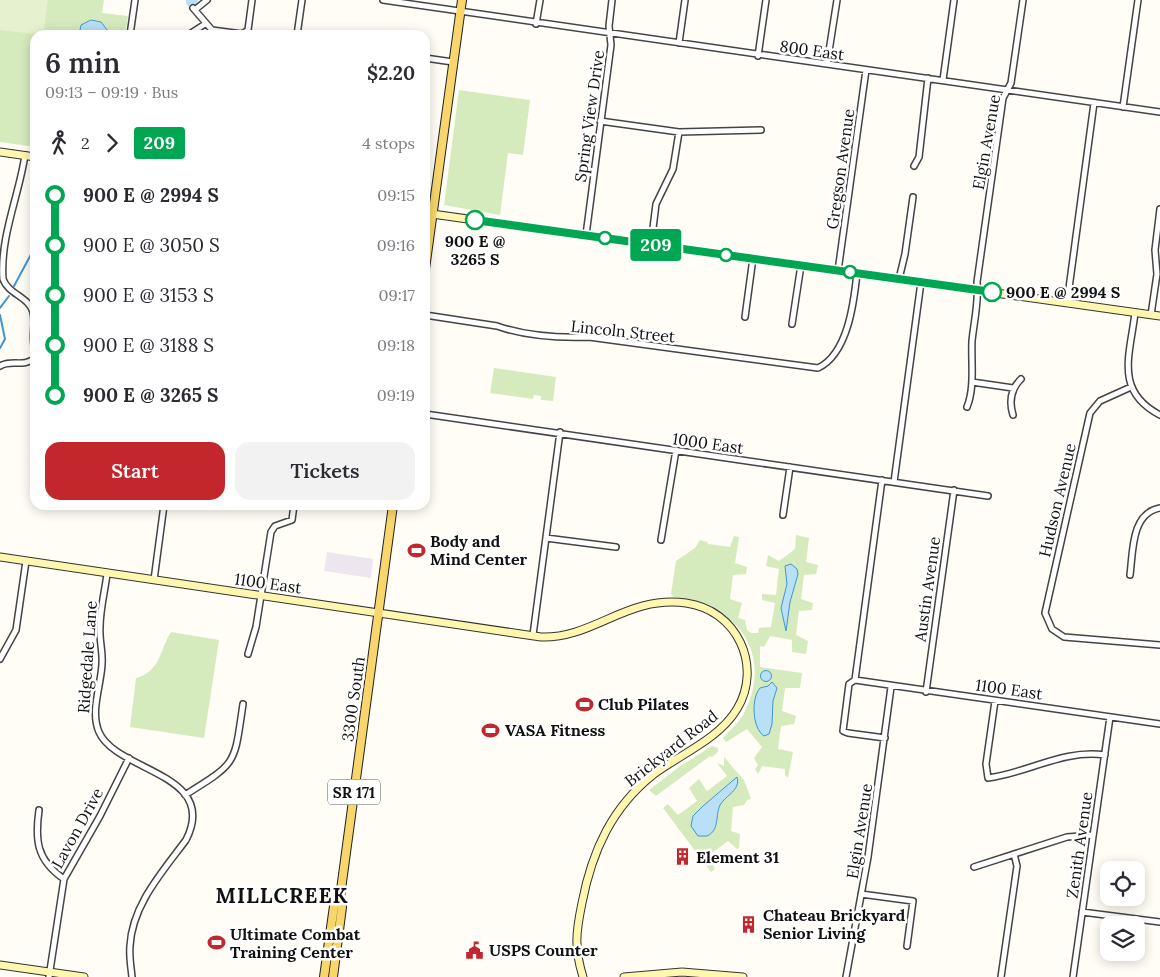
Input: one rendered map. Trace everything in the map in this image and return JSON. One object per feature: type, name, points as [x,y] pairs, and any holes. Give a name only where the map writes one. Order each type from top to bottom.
[{"type":"main road","points":[[430,207],[462,0]]},
{"type":"main road","name":"3300 South","points":[[333,977],[342,907],[340,897],[392,510]]},
{"type":"main road","name":"3300 South","points":[[324,977],[334,906],[340,897]]},
{"type":"street","points":[[131,30],[136,0]]},
{"type":"street","points":[[207,0],[195,8],[211,30]]},
{"type":"street","points":[[247,30],[252,0]]},
{"type":"street","points":[[298,30],[302,0]]},
{"type":"street","name":"800 East","points":[[383,0],[536,24],[1160,112]]},
{"type":"street","points":[[536,24],[540,0]]},
{"type":"street","name":"Spring View Drive","points":[[586,235],[611,45],[609,26],[612,0]]},
{"type":"street","points":[[679,44],[685,0]]},
{"type":"street","points":[[758,56],[766,0]]},
{"type":"street","points":[[827,64],[837,0]]},
{"type":"street","points":[[943,80],[954,0]]},
{"type":"street","name":"Elgin Avenue","points":[[978,290],[1002,98],[1012,83],[1023,0]]},
{"type":"street","points":[[1124,107],[1138,0]]},
{"type":"street","points":[[196,30],[205,24]]},
{"type":"street","points":[[430,59],[453,62]]},
{"type":"street","name":"Gregson Avenue","points":[[838,271],[866,70]]},
{"type":"street","points":[[914,166],[918,158],[928,78]]},
{"type":"street","points":[[1067,303],[1094,103]]},
{"type":"street","points":[[600,121],[679,132],[761,130]]},
{"type":"street","points":[[651,244],[656,204],[673,169],[679,132]]},
{"type":"street","points":[[0,152],[30,156]]},
{"type":"street","points":[[25,155],[21,176],[7,214],[2,276],[8,288],[30,307]]},
{"type":"street","points":[[898,279],[905,254],[913,197]]},
{"type":"street","points":[[1151,315],[1157,274],[1154,250],[1160,209]]},
{"type":"street","points":[[430,213],[1160,316]]},
{"type":"street","points":[[745,317],[753,258]]},
{"type":"street","points":[[792,324],[800,265]]},
{"type":"street","name":"Lincoln Street","points":[[430,316],[563,337],[589,337],[818,368],[832,359],[850,320],[857,273]]},
{"type":"street","points":[[894,482],[921,282]]},
{"type":"street","points":[[967,407],[971,398],[972,341],[978,290]]},
{"type":"street","points":[[1135,313],[1128,368],[1131,387],[1142,404],[1160,416]]},
{"type":"street","points":[[0,366],[10,363],[27,364],[30,362]]},
{"type":"street","points":[[1013,415],[1011,406],[1013,388],[1021,379]]},
{"type":"street","points":[[972,382],[1013,388]]},
{"type":"street","name":"Hudson Avenue","points":[[1131,387],[1100,401],[1089,417],[1046,607],[1046,617],[1050,626],[1062,636],[1160,645]]},
{"type":"street","name":"1000 East","points":[[430,415],[560,432],[570,436],[988,496]]},
{"type":"street","points":[[533,635],[560,432]]},
{"type":"street","points":[[661,540],[676,450]]},
{"type":"street","points":[[783,515],[790,467]]},
{"type":"street","points":[[882,480],[855,680],[849,684],[843,731],[848,734],[885,738]]},
{"type":"street","name":"Austin Avenue","points":[[926,692],[954,490]]},
{"type":"street","points":[[1130,575],[1138,524],[1151,511],[1160,508]]},
{"type":"street","points":[[154,580],[163,510]]},
{"type":"street","points":[[248,654],[256,627],[272,530],[275,526],[292,520],[293,510]]},
{"type":"street","points":[[546,538],[616,547]]},
{"type":"street","name":"1100 East","points":[[0,557],[533,635]]},
{"type":"street","points":[[0,659],[16,630],[26,561]]},
{"type":"street","name":"Ridgedale Lane","points":[[107,574],[100,626],[102,663],[96,720],[99,733],[106,743],[129,758],[171,780],[186,795]]},
{"type":"street","name":"Brickyard Road","points":[[533,635],[550,637],[566,635],[642,605],[668,602],[687,604],[714,612],[729,624],[743,646],[748,665],[745,692],[736,710],[725,724],[654,774],[636,790],[618,811],[600,839],[587,877],[576,932],[576,955],[582,977]]},
{"type":"street","name":"1100 East","points":[[855,680],[891,687],[1160,724]]},
{"type":"street","name":"Elgin Avenue","points":[[846,977],[861,894],[891,687]]},
{"type":"street","points":[[995,701],[986,764],[988,778],[1002,776],[1077,753],[1105,755]]},
{"type":"street","points":[[132,977],[130,946],[137,913],[190,830],[191,808],[186,795],[222,772],[232,762],[237,749],[243,704]]},
{"type":"street","name":"Zenith Avenue","points":[[1073,977],[1110,717]]},
{"type":"street","name":"Lavon Drive","points":[[50,975],[64,879],[100,816],[129,758]]},
{"type":"street","points":[[40,810],[37,842],[52,870],[64,879]]},
{"type":"street","points":[[974,867],[1067,837],[1093,835]]},
{"type":"street","points":[[1001,977],[1017,866],[1014,854]]},
{"type":"street","points":[[861,894],[913,901],[907,946]]},
{"type":"street","points":[[1082,912],[1160,922]]},
{"type":"street","points":[[0,965],[50,975],[84,977]]},
{"type":"street","points":[[624,977],[675,972],[742,977]]},
{"type":"shaded area","points":[[327,552],[373,559],[371,578],[324,571]]},
{"type":"green space","points":[[0,0],[104,0],[102,13],[128,16],[126,30],[30,30],[30,146],[0,142]]},
{"type":"green space","points":[[0,0],[48,0],[44,30],[30,30],[30,33],[0,30]]},
{"type":"green space","points":[[459,90],[530,100],[523,155],[508,153],[500,215],[444,205]]},
{"type":"green space","points":[[494,368],[556,377],[553,401],[541,400],[541,396],[534,395],[533,399],[490,393]]},
{"type":"green space","points":[[796,535],[809,538],[806,562],[818,565],[816,574],[804,575],[801,599],[813,603],[812,610],[799,611],[796,635],[808,641],[806,654],[792,652],[792,640],[770,636],[764,647],[760,646],[760,667],[802,673],[800,688],[785,688],[782,711],[796,716],[794,724],[781,726],[778,749],[793,752],[788,778],[785,775],[785,769],[762,766],[758,774],[755,769],[758,765],[754,758],[762,747],[747,729],[726,742],[723,738],[743,715],[753,689],[755,669],[751,650],[743,634],[731,620],[715,609],[696,601],[674,597],[671,594],[676,561],[695,548],[700,540],[708,544],[730,547],[734,536],[739,537],[735,563],[747,567],[746,574],[733,575],[730,599],[742,603],[738,618],[745,620],[747,630],[751,633],[758,633],[759,628],[771,627],[775,603],[762,600],[762,594],[776,595],[779,569],[766,566],[768,555],[779,561],[795,549]]},
{"type":"green space","points":[[171,632],[219,640],[204,738],[130,727],[136,678],[150,671],[155,665]]},
{"type":"green space","points":[[712,746],[718,748],[718,752],[712,757],[710,756],[656,796],[649,790],[679,767]]},
{"type":"green space","points":[[724,757],[744,780],[751,799],[747,800],[744,805],[733,807],[731,831],[740,834],[739,848],[737,849],[728,841],[708,856],[715,869],[711,872],[663,808],[668,804],[678,815],[697,801],[689,788],[699,779],[707,791],[727,776],[717,763],[724,766]]},
{"type":"water","points":[[91,20],[101,22],[107,30],[80,30],[81,25]]},
{"type":"water","points":[[791,564],[797,569],[798,574],[790,602],[786,631],[781,608],[787,584],[785,566]]},
{"type":"water","points":[[766,670],[772,676],[766,682],[760,676]]},
{"type":"water","points":[[772,682],[777,688],[773,701],[772,724],[769,734],[764,736],[757,727],[754,705],[760,688],[768,686]]},
{"type":"water","points":[[737,777],[738,782],[735,789],[720,805],[714,830],[707,836],[698,836],[691,826],[693,816]]},
{"type":"waterway","points":[[14,286],[30,256]]},
{"type":"waterway","points":[[0,308],[9,296]]},
{"type":"waterway","points":[[0,315],[5,339],[0,348]]},
{"type":"bus line","name":"209","points":[[475,220],[992,292]]},
{"type":"place","name":"900 E @ 3265 S","points":[[475,220]]},
{"type":"place","name":"900 E @ 2994 S","points":[[992,292]]},
{"type":"place","name":"Body and Mind Center","points":[[416,550]]},
{"type":"place","name":"Club Pilates","points":[[584,704]]},
{"type":"place","name":"VASA Fitness","points":[[491,730]]},
{"type":"place","name":"Element 31","points":[[682,857]]},
{"type":"place","name":"Chateau Brickyard Senior Living","points":[[749,924]]},
{"type":"place","name":"Ultimate Combat Training Center","points":[[216,943]]},
{"type":"place","name":"USPS Counter","points":[[475,950]]},
{"type":"district","name":"MILLCREEK","points":[[282,895]]}]
